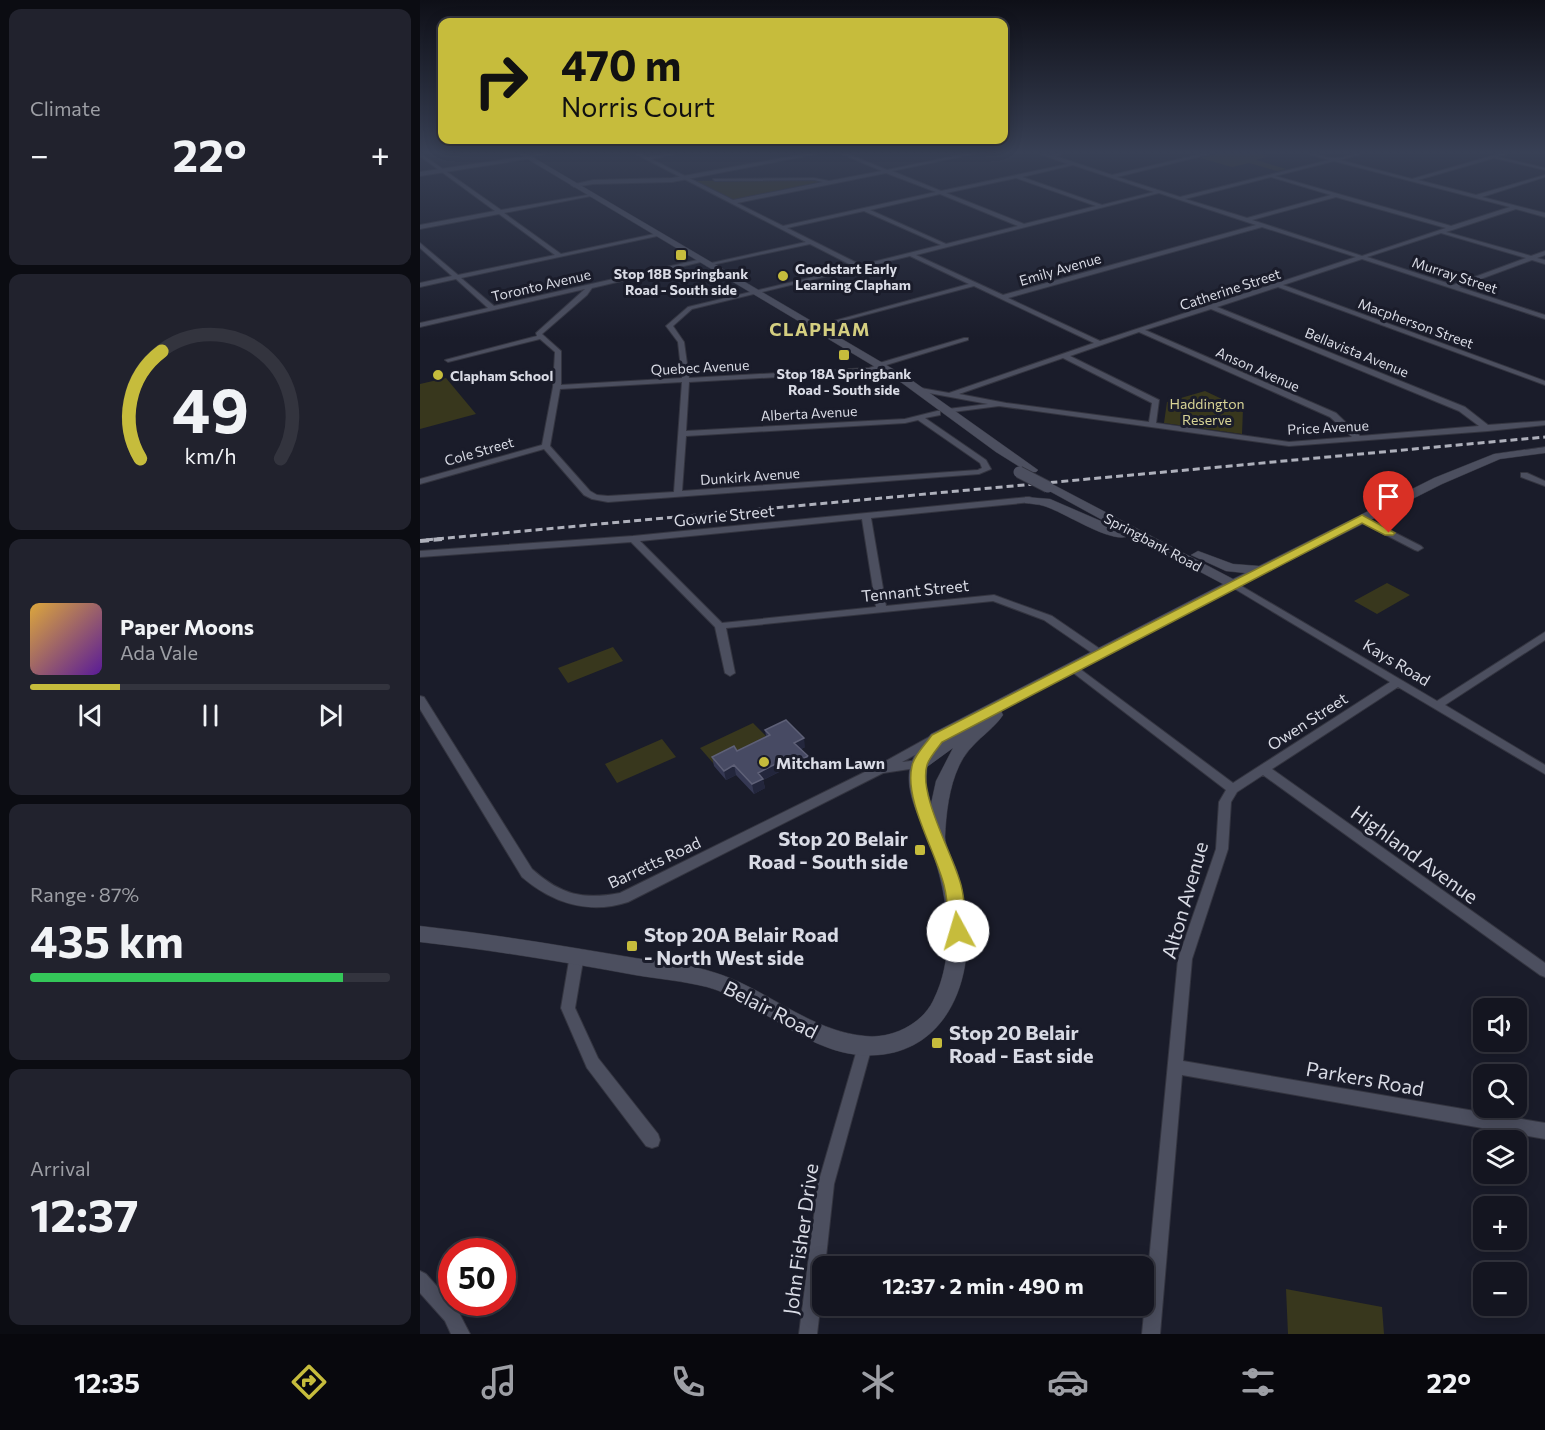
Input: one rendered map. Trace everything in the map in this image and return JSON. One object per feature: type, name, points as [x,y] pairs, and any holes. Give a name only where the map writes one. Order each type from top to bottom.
[{"type":"main road","name":"Springbank Road","points":[[624,214],[918,389],[942,412]]},
{"type":"main road","name":"Springbank Road","points":[[894,375],[898,383],[1026,471],[1198,555],[1224,573],[1233,584]]},
{"type":"main road","name":"Belair Road","points":[[420,934],[496,942],[715,981],[749,994],[830,1039],[865,1046],[880,1046],[903,1041],[915,1035],[939,1011],[952,985],[958,931],[953,887],[939,843],[922,805],[919,788],[919,764],[937,738],[1260,570],[1485,460],[1498,456],[1545,450]]},
{"type":"main road","name":"Springbank Road","points":[[1053,486],[1067,504],[1153,541],[1233,584]]},
{"type":"main road","points":[[1029,501],[1067,504]]},
{"type":"main road","points":[[1198,555],[1231,568],[1260,570]]},
{"type":"main road","name":"Belair Road","points":[[939,843],[938,817],[944,778],[960,748],[987,722],[1026,692]]},
{"type":"main road","points":[[919,764],[938,754],[955,737],[987,722]]},
{"type":"street","points":[[420,227],[488,214]]},
{"type":"street","points":[[503,214],[560,256]]},
{"type":"street","points":[[758,214],[860,267]]},
{"type":"street","points":[[783,227],[840,214]]},
{"type":"street","points":[[876,214],[945,246]]},
{"type":"street","points":[[995,214],[1024,226]]},
{"type":"street","points":[[678,495],[686,380],[681,342],[670,330],[671,322],[690,308],[1069,214]]},
{"type":"street","name":"Murray Street","points":[[1229,214],[1545,317]]},
{"type":"street","points":[[1248,220],[1268,214]]},
{"type":"street","points":[[1404,214],[1452,228]]},
{"type":"street","name":"Catherine Street","points":[[952,394],[1100,343],[1494,214]]},
{"type":"street","name":"Emily Avenue","points":[[1004,297],[1262,225]]},
{"type":"street","points":[[1442,232],[1545,262]]},
{"type":"street","points":[[420,285],[659,235]]},
{"type":"street","name":"Toronto Avenue","points":[[420,325],[589,287],[811,242]]},
{"type":"street","points":[[420,245],[492,308]]},
{"type":"street","points":[[420,253],[428,252]]},
{"type":"street","points":[[1453,287],[1545,253]]},
{"type":"street","points":[[910,254],[1100,343]]},
{"type":"street","points":[[814,328],[975,284]]},
{"type":"street","name":"Macpherson Street","points":[[1280,286],[1545,383]]},
{"type":"street","points":[[546,446],[557,387],[558,351],[538,334],[585,294],[589,287]]},
{"type":"street","name":"Bellavista Avenue","points":[[1212,307],[1462,409],[1488,429]]},
{"type":"street","name":"Anson Avenue","points":[[1141,331],[1333,415],[1359,439]]},
{"type":"street","points":[[448,360],[542,337]]},
{"type":"street","name":"Quebec Avenue","points":[[557,387],[869,370],[966,339]]},
{"type":"street","points":[[1065,356],[1156,402],[1152,425]]},
{"type":"street","name":"Price Avenue","points":[[918,389],[1006,405],[1288,444],[1545,423]]},
{"type":"street","name":"Price Avenue","points":[[942,412],[1006,405]]},
{"type":"street","name":"Alberta Avenue","points":[[682,434],[905,421],[942,412]]},
{"type":"street","name":"Dunkirk Avenue","points":[[546,446],[586,493],[608,499],[979,472],[987,469],[983,462],[920,418]]},
{"type":"street","name":"Cole Street","points":[[420,482],[546,446]]},
{"type":"street","points":[[1524,475],[1545,484]]},
{"type":"street","name":"Gowrie Street","points":[[420,554],[633,539],[1029,501]]},
{"type":"street","points":[[866,516],[881,608]]},
{"type":"street","points":[[1362,519],[1418,548]]},
{"type":"street","points":[[633,539],[720,626],[730,673]]},
{"type":"street","name":"Kays Road","points":[[1233,584],[1545,770]]},
{"type":"street","name":"Tennant Street","points":[[720,626],[994,598],[1048,618],[1099,653]]},
{"type":"street","points":[[1438,705],[1545,635]]},
{"type":"street","points":[[1072,668],[1233,789]]},
{"type":"street","name":"Owen Street","points":[[1233,789],[1398,682]]},
{"type":"street","name":"Barretts Road","points":[[420,700],[527,873],[541,887],[580,902],[604,903],[623,898],[879,770],[937,738]]},
{"type":"street","name":"Barretts Road","points":[[879,770],[919,764]]},
{"type":"street","name":"Highland Avenue","points":[[1263,769],[1545,971]]},
{"type":"street","name":"Alton Avenue","points":[[1151,1334],[1185,959],[1222,849],[1225,802],[1233,789]]},
{"type":"street","points":[[577,955],[568,1008],[592,1063],[652,1140]]},
{"type":"street","name":"John Fisher Drive","points":[[808,1334],[826,1184],[865,1046]]},
{"type":"street","name":"Parkers Road","points":[[1177,1067],[1545,1131]]},
{"type":"street","points":[[420,1280],[451,1315],[461,1334]]},
{"type":"green space","points":[[446,378],[476,414],[420,429],[420,384]]},
{"type":"green space","name":"Haddington Reserve","points":[[1205,391],[1243,409],[1242,434],[1164,423],[1167,402]]},
{"type":"green space","points":[[1387,583],[1410,595],[1377,614],[1354,601]]},
{"type":"green space","points":[[613,647],[623,661],[568,683],[558,668]]},
{"type":"green space","points":[[753,723],[768,738],[714,764],[700,748]]},
{"type":"green space","points":[[662,739],[676,757],[617,783],[605,764]]},
{"type":"green space","points":[[1286,1289],[1382,1307],[1384,1334],[1288,1334]]},
{"type":"building","name":"Mitcham Lawn","points":[[786,720],[804,738],[794,743],[808,756],[797,762],[791,756],[758,773],[763,779],[752,784],[734,765],[724,771],[712,757],[734,746],[737,751],[770,735],[765,730]]},
{"type":"railway","points":[[426,540],[1545,437]]},
{"type":"railway","points":[[420,541],[442,539]]},
{"type":"place","name":"Stop 18B Springbank Road - South side","points":[[681,255]]},
{"type":"place","name":"Goodstart Early Learning Clapham","points":[[783,276]]},
{"type":"place","name":"Stop 18A Springbank Road - South side","points":[[844,355]]},
{"type":"place","name":"Clapham School","points":[[438,375]]},
{"type":"place","name":"Mitcham Lawn","points":[[764,762]]},
{"type":"place","name":"Stop 20 Belair Road - South side","points":[[920,850]]},
{"type":"place","name":"Stop 20A Belair Road - North West side","points":[[632,946]]},
{"type":"place","name":"Stop 20 Belair Road - East side","points":[[937,1043]]},
{"type":"district","name":"CLAPHAM","points":[[820,329]]},
{"type":"route","points":[[958,931],[953,887],[939,843],[922,805],[919,788],[919,764],[937,738],[1362,519],[1389,533]]}]
